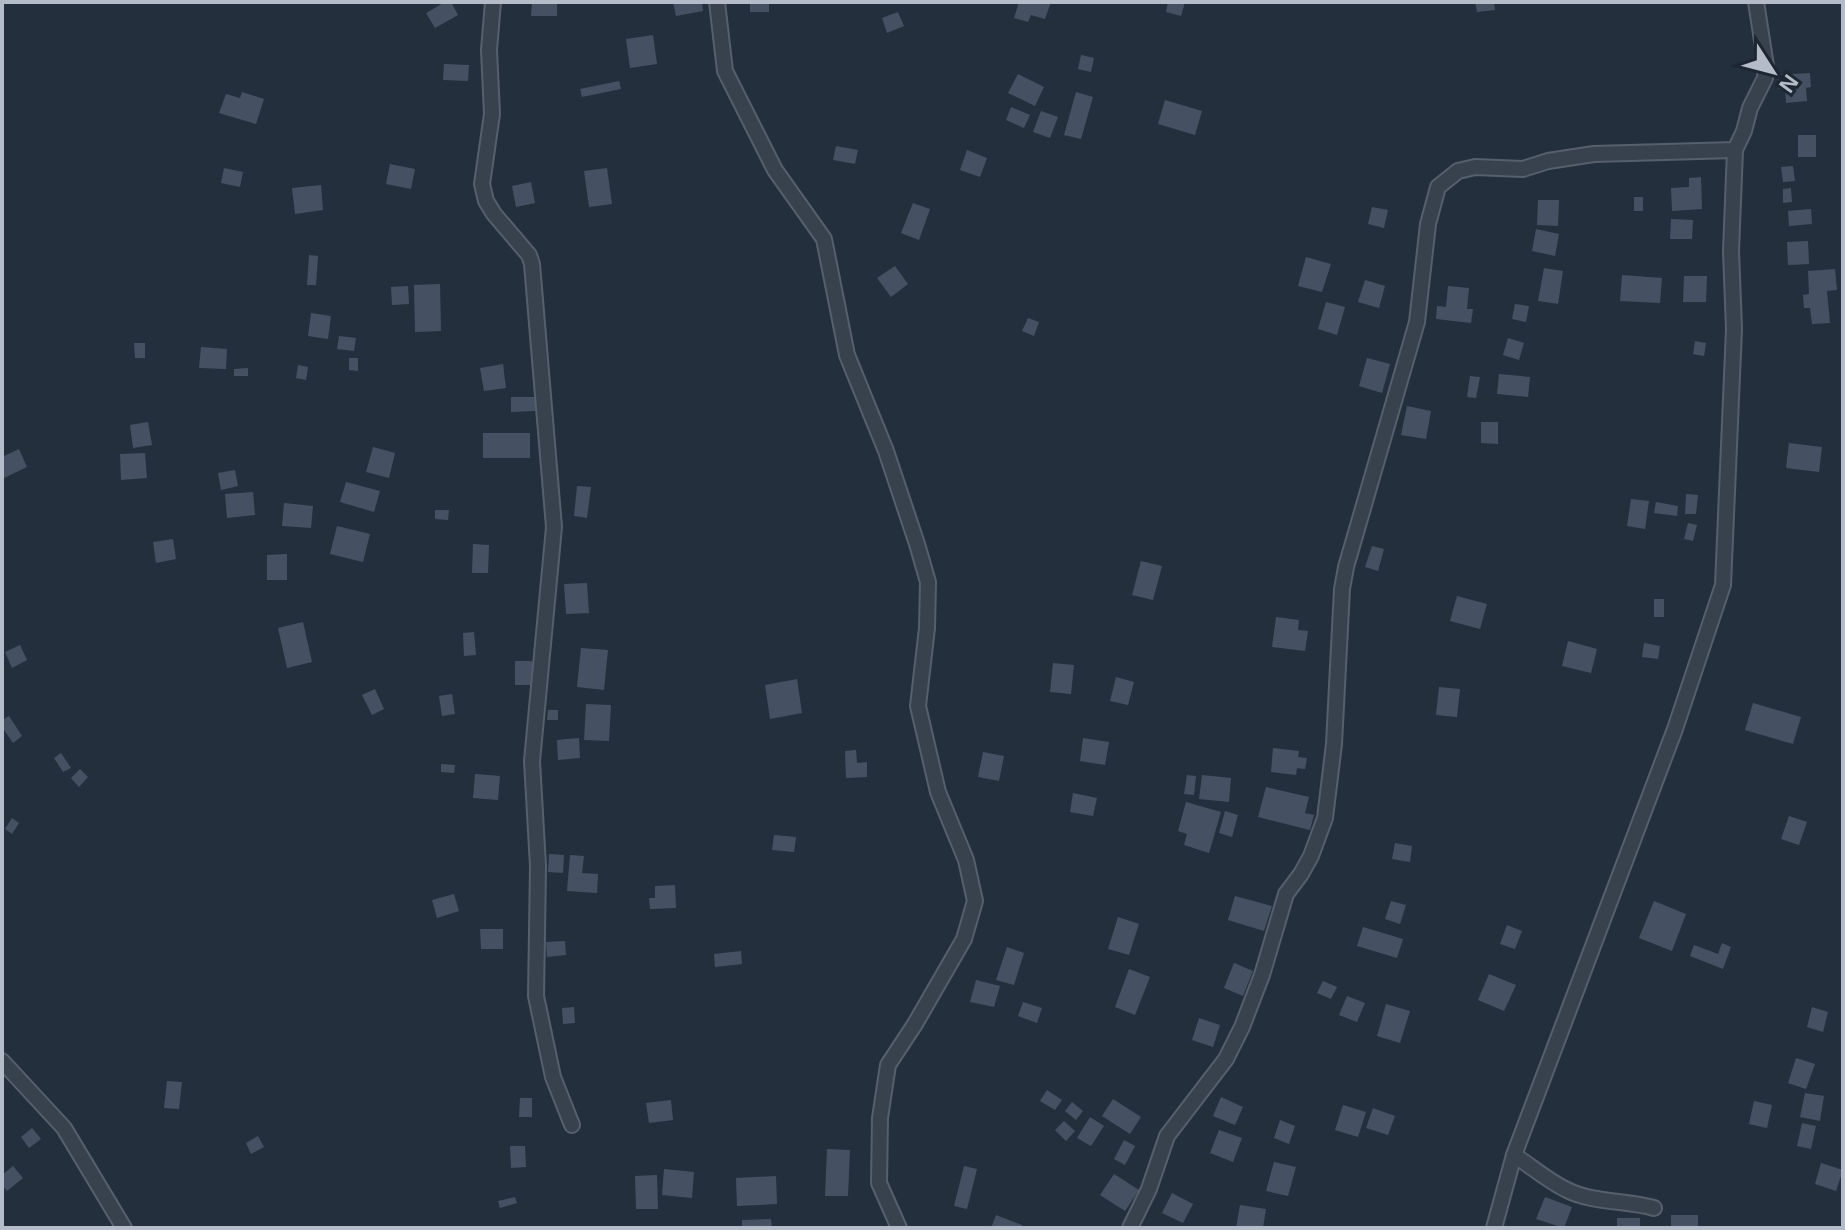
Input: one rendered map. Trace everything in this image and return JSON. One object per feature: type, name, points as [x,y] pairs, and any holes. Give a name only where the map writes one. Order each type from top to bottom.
[{"type":"street","points":[[493,2],[489,50],[492,114],[482,184],[486,201],[494,214],[529,255],[532,264],[553,500],[554,527],[532,761],[538,866],[536,996],[553,1077],[572,1125]]},
{"type":"street","points":[[717,2],[725,71],[775,170],[824,239],[847,355],[886,451],[928,582],[927,628],[918,706],[938,792],[966,860],[975,901],[964,939],[888,1065],[880,1118],[879,1183],[899,1228]]},
{"type":"street","points":[[1494,1228],[1514,1155],[1680,716],[1723,585],[1734,329],[1731,251],[1735,150],[1765,78],[1766,66],[1756,2]]},
{"type":"street","points":[[1130,1228],[1149,1189],[1167,1136],[1226,1059],[1242,1027],[1262,975],[1286,894],[1311,856],[1325,818],[1335,733],[1339,613],[1346,567],[1417,322],[1428,224],[1438,187],[1458,171],[1475,167],[1523,169],[1548,161],[1608,153],[1735,150]]},
{"type":"street","points":[[2,1061],[64,1128],[124,1228]]},
{"type":"street","points":[[1514,1155],[1568,1191],[1600,1200],[1633,1202],[1654,1208]]},
{"type":"building","points":[[445,2],[451,2],[458,15],[435,28],[426,13]]},
{"type":"building","points":[[532,2],[557,2],[557,16],[531,16]]},
{"type":"building","points":[[673,2],[702,2],[703,11],[676,16]]},
{"type":"building","points":[[750,2],[769,2],[769,12],[750,12]]},
{"type":"building","points":[[1019,2],[1051,2],[1045,19],[1031,15],[1028,22],[1014,18]]},
{"type":"building","points":[[1168,2],[1185,2],[1181,16],[1166,12]]},
{"type":"building","points":[[1475,2],[1494,2],[1495,10],[1477,12]]},
{"type":"building","points":[[898,12],[904,26],[887,33],[882,18]]},
{"type":"building","points":[[653,35],[657,64],[630,68],[626,39]]},
{"type":"building","points":[[1081,55],[1094,58],[1091,72],[1078,69]]},
{"type":"building","points":[[444,64],[469,65],[468,81],[443,80]]},
{"type":"building","points":[[1810,73],[1811,87],[1806,88],[1807,101],[1786,103],[1785,88],[1778,89],[1778,75]]},
{"type":"building","points":[[1018,74],[1044,87],[1035,106],[1008,93]]},
{"type":"building","points":[[619,81],[621,89],[582,97],[580,89]]},
{"type":"building","points":[[242,92],[264,99],[256,124],[219,113],[226,94],[240,98]]},
{"type":"building","points":[[1076,92],[1093,97],[1081,139],[1064,135]]},
{"type":"building","points":[[1165,100],[1202,111],[1195,135],[1158,124]]},
{"type":"building","points":[[1011,107],[1030,115],[1024,128],[1006,120]]},
{"type":"building","points":[[1041,111],[1058,117],[1050,138],[1033,132]]},
{"type":"building","points":[[1798,135],[1816,135],[1816,157],[1798,157]]},
{"type":"building","points":[[836,146],[858,150],[855,164],[833,160]]},
{"type":"building","points":[[967,150],[987,158],[980,177],[960,170]]},
{"type":"building","points":[[390,164],[415,169],[411,189],[386,184]]},
{"type":"building","points":[[1793,166],[1795,181],[1783,182],[1781,167]]},
{"type":"building","points":[[224,168],[243,172],[240,187],[221,183]]},
{"type":"building","points":[[607,168],[612,204],[589,207],[584,171]]},
{"type":"building","points":[[1701,177],[1702,209],[1672,211],[1671,188],[1689,187],[1689,178]]},
{"type":"building","points":[[531,182],[535,203],[516,207],[512,186]]},
{"type":"building","points":[[321,185],[323,210],[295,214],[292,188]]},
{"type":"building","points":[[1791,188],[1792,202],[1783,203],[1783,189]]},
{"type":"building","points":[[1634,197],[1643,197],[1643,211],[1634,211]]},
{"type":"building","points":[[1538,200],[1559,200],[1558,226],[1537,225]]},
{"type":"building","points":[[913,203],[930,209],[919,240],[901,233]]},
{"type":"building","points":[[1372,207],[1388,210],[1384,228],[1368,224]]},
{"type":"building","points":[[1811,209],[1812,224],[1789,226],[1788,211]]},
{"type":"building","points":[[1671,219],[1693,220],[1692,239],[1670,239]]},
{"type":"building","points":[[1536,229],[1559,234],[1555,256],[1532,251]]},
{"type":"building","points":[[1808,241],[1809,264],[1788,265],[1787,242]]},
{"type":"building","points":[[309,255],[318,256],[316,285],[307,285]]},
{"type":"building","points":[[1306,257],[1331,264],[1322,292],[1298,286]]},
{"type":"building","points":[[895,266],[908,284],[891,297],[877,278]]},
{"type":"building","points":[[1544,268],[1563,271],[1558,304],[1538,301]]},
{"type":"building","points":[[1835,269],[1837,290],[1827,291],[1830,323],[1812,324],[1810,308],[1804,308],[1803,295],[1809,294],[1808,271]]},
{"type":"building","points":[[1622,275],[1662,278],[1660,303],[1620,301]]},
{"type":"building","points":[[1684,276],[1707,276],[1706,302],[1683,302]]},
{"type":"building","points":[[1365,280],[1385,286],[1379,308],[1358,302]]},
{"type":"building","points":[[440,284],[441,331],[415,332],[414,285]]},
{"type":"building","points":[[408,286],[409,304],[392,305],[391,287]]},
{"type":"building","points":[[1448,286],[1469,288],[1467,309],[1473,309],[1471,323],[1436,319],[1437,306],[1446,307]]},
{"type":"building","points":[[1326,302],[1345,307],[1337,335],[1318,329]]},
{"type":"building","points":[[1515,304],[1529,306],[1526,322],[1512,319]]},
{"type":"building","points":[[311,313],[331,316],[328,339],[308,336]]},
{"type":"building","points":[[1028,318],[1039,322],[1034,336],[1022,331]]},
{"type":"building","points":[[339,336],[356,338],[354,351],[337,349]]},
{"type":"building","points":[[1508,338],[1524,343],[1519,360],[1503,355]]},
{"type":"building","points":[[1695,341],[1706,343],[1704,356],[1693,354]]},
{"type":"building","points":[[134,343],[145,343],[145,358],[135,358]]},
{"type":"building","points":[[201,347],[227,349],[226,369],[199,368]]},
{"type":"building","points":[[349,358],[358,358],[358,371],[349,370]]},
{"type":"building","points":[[1367,358],[1390,364],[1382,393],[1359,386]]},
{"type":"building","points":[[503,364],[506,388],[484,391],[480,368]]},
{"type":"building","points":[[298,365],[308,367],[306,380],[296,378]]},
{"type":"building","points":[[248,368],[248,376],[234,376],[234,369]]},
{"type":"building","points":[[1499,374],[1530,377],[1528,397],[1497,394]]},
{"type":"building","points":[[1470,376],[1480,377],[1476,398],[1467,397]]},
{"type":"building","points":[[511,397],[535,397],[535,411],[511,412]]},
{"type":"building","points":[[1407,406],[1431,411],[1426,439],[1401,435]]},
{"type":"building","points":[[148,422],[152,445],[133,448],[130,425]]},
{"type":"building","points":[[1481,422],[1498,422],[1498,444],[1481,443]]},
{"type":"building","points":[[483,433],[530,433],[530,458],[483,458]]},
{"type":"building","points":[[1789,443],[1822,447],[1819,472],[1786,468]]},
{"type":"building","points":[[373,447],[395,453],[389,478],[366,472]]},
{"type":"building","points":[[19,449],[27,467],[4,478],[2,457]]},
{"type":"building","points":[[145,453],[147,478],[121,480],[120,454]]},
{"type":"building","points":[[235,470],[238,486],[221,490],[218,473]]},
{"type":"building","points":[[346,482],[380,491],[374,512],[340,502]]},
{"type":"building","points":[[577,486],[591,487],[587,518],[574,516]]},
{"type":"building","points":[[253,492],[255,515],[227,518],[225,494]]},
{"type":"building","points":[[1686,494],[1698,495],[1696,514],[1685,514]]},
{"type":"building","points":[[1631,499],[1649,501],[1645,529],[1627,526]]},
{"type":"building","points":[[1656,502],[1678,506],[1677,516],[1654,513]]},
{"type":"building","points":[[284,503],[313,506],[311,528],[282,526]]},
{"type":"building","points":[[435,510],[449,510],[448,520],[435,519]]},
{"type":"building","points":[[1688,523],[1697,525],[1693,541],[1684,539]]},
{"type":"building","points":[[337,526],[370,534],[363,562],[330,554]]},
{"type":"building","points":[[173,539],[176,559],[156,563],[153,542]]},
{"type":"building","points":[[473,544],[489,545],[488,573],[472,573]]},
{"type":"building","points":[[1372,546],[1384,549],[1378,571],[1365,567]]},
{"type":"building","points":[[287,554],[287,580],[267,580],[267,555]]},
{"type":"building","points":[[1141,561],[1162,566],[1153,600],[1132,595]]},
{"type":"building","points":[[587,583],[589,613],[566,614],[564,584]]},
{"type":"building","points":[[1457,596],[1487,604],[1480,629],[1450,621]]},
{"type":"building","points":[[1654,599],[1664,599],[1664,617],[1654,617]]},
{"type":"building","points":[[1276,617],[1299,620],[1298,630],[1308,631],[1305,651],[1272,647]]},
{"type":"building","points":[[303,622],[312,662],[287,668],[278,628]]},
{"type":"building","points":[[474,632],[476,655],[464,656],[463,633]]},
{"type":"building","points":[[1568,641],[1597,649],[1591,673],[1562,666]]},
{"type":"building","points":[[1644,643],[1660,646],[1658,659],[1642,657]]},
{"type":"building","points":[[20,645],[27,660],[12,668],[5,652]]},
{"type":"building","points":[[581,648],[608,650],[604,690],[577,687]]},
{"type":"building","points":[[515,661],[532,661],[532,685],[515,685]]},
{"type":"building","points":[[1053,663],[1074,665],[1071,694],[1050,692]]},
{"type":"building","points":[[1116,677],[1134,682],[1128,705],[1110,701]]},
{"type":"building","points":[[797,679],[802,713],[770,719],[765,685]]},
{"type":"building","points":[[1439,687],[1460,689],[1457,717],[1436,715]]},
{"type":"building","points":[[375,689],[384,709],[372,715],[362,695]]},
{"type":"building","points":[[452,694],[455,714],[442,716],[439,696]]},
{"type":"building","points":[[1753,703],[1801,717],[1793,744],[1745,730]]},
{"type":"building","points":[[586,704],[611,705],[609,741],[584,740]]},
{"type":"building","points":[[548,710],[558,710],[558,720],[547,720]]},
{"type":"building","points":[[9,716],[22,736],[13,743],[2,727],[2,720]]},
{"type":"building","points":[[579,738],[580,758],[558,760],[557,740]]},
{"type":"building","points":[[1083,738],[1109,742],[1105,765],[1080,761]]},
{"type":"building","points":[[1273,748],[1299,751],[1298,757],[1307,758],[1305,769],[1297,768],[1296,775],[1271,772]]},
{"type":"building","points":[[856,750],[857,763],[867,762],[867,777],[846,778],[845,751]]},
{"type":"building","points":[[983,752],[1004,756],[999,781],[978,777]]},
{"type":"building","points":[[61,753],[71,768],[63,772],[54,758]]},
{"type":"building","points":[[441,764],[455,765],[454,773],[441,772]]},
{"type":"building","points":[[80,769],[88,777],[79,787],[71,778]]},
{"type":"building","points":[[475,774],[500,776],[498,800],[473,798]]},
{"type":"building","points":[[1187,775],[1196,776],[1194,795],[1184,794]]},
{"type":"building","points":[[1202,775],[1231,778],[1229,802],[1199,799]]},
{"type":"building","points":[[1266,787],[1309,797],[1305,813],[1314,815],[1310,830],[1258,817]]},
{"type":"building","points":[[1073,793],[1097,798],[1093,816],[1070,812]]},
{"type":"building","points":[[1186,802],[1221,812],[1209,853],[1184,845],[1187,834],[1178,831]]},
{"type":"building","points":[[1225,811],[1238,815],[1232,837],[1219,833]]},
{"type":"building","points":[[1789,816],[1807,822],[1799,845],[1781,839]]},
{"type":"building","points":[[12,818],[19,823],[12,834],[5,829]]},
{"type":"building","points":[[774,835],[796,837],[794,852],[772,850]]},
{"type":"building","points":[[1395,843],[1412,846],[1410,862],[1392,859]]},
{"type":"building","points":[[549,854],[564,855],[563,873],[548,872]]},
{"type":"building","points":[[570,855],[584,856],[582,873],[598,874],[597,893],[567,891]]},
{"type":"building","points":[[675,885],[676,908],[650,909],[649,898],[655,898],[655,886]]},
{"type":"building","points":[[454,894],[459,911],[437,918],[432,900]]},
{"type":"building","points":[[1235,896],[1272,906],[1264,931],[1228,920]]},
{"type":"building","points":[[1391,901],[1406,905],[1400,924],[1385,919]]},
{"type":"building","points":[[1654,901],[1686,914],[1672,951],[1639,938]]},
{"type":"building","points":[[1118,917],[1139,924],[1129,955],[1108,949]]},
{"type":"building","points":[[1507,925],[1522,931],[1515,949],[1500,944]]},
{"type":"building","points":[[1363,927],[1403,939],[1397,958],[1357,946]]},
{"type":"building","points":[[480,929],[503,929],[503,949],[481,949]]},
{"type":"building","points":[[565,941],[566,955],[547,957],[546,942]]},
{"type":"building","points":[[1722,943],[1731,947],[1723,969],[1690,956],[1694,945],[1718,954]]},
{"type":"building","points":[[1007,947],[1024,953],[1014,985],[996,980]]},
{"type":"building","points":[[741,951],[742,964],[715,967],[714,954]]},
{"type":"building","points":[[1234,963],[1253,971],[1243,996],[1224,988]]},
{"type":"building","points":[[1129,969],[1150,977],[1135,1015],[1115,1007]]},
{"type":"building","points":[[1489,974],[1516,985],[1504,1011],[1478,1000]]},
{"type":"building","points":[[976,980],[1000,986],[994,1007],[970,1002]]},
{"type":"building","points":[[1323,981],[1337,987],[1331,999],[1317,993]]},
{"type":"building","points":[[1347,996],[1365,1003],[1357,1022],[1339,1015]]},
{"type":"building","points":[[1023,1002],[1042,1008],[1037,1023],[1018,1016]]},
{"type":"building","points":[[1386,1004],[1410,1011],[1400,1043],[1377,1036]]},
{"type":"building","points":[[574,1007],[575,1023],[563,1024],[562,1008]]},
{"type":"building","points":[[1812,1007],[1828,1012],[1823,1032],[1807,1027]]},
{"type":"building","points":[[1199,1018],[1220,1025],[1213,1047],[1192,1040]]},
{"type":"building","points":[[1796,1058],[1815,1064],[1806,1089],[1788,1083]]},
{"type":"building","points":[[167,1081],[182,1082],[179,1109],[164,1108]]},
{"type":"building","points":[[1047,1090],[1062,1100],[1055,1110],[1040,1101]]},
{"type":"building","points":[[1805,1093],[1824,1096],[1820,1121],[1800,1117]]},
{"type":"building","points":[[1221,1097],[1243,1107],[1235,1125],[1213,1116]]},
{"type":"building","points":[[520,1098],[532,1098],[532,1117],[519,1117]]},
{"type":"building","points":[[1113,1099],[1141,1117],[1130,1134],[1102,1116]]},
{"type":"building","points":[[671,1100],[673,1120],[649,1123],[646,1103]]},
{"type":"building","points":[[1754,1101],[1772,1105],[1767,1128],[1749,1124]]},
{"type":"building","points":[[1072,1102],[1083,1111],[1076,1120],[1065,1111]]},
{"type":"building","points":[[1343,1105],[1366,1112],[1358,1137],[1335,1130]]},
{"type":"building","points":[[1373,1108],[1395,1116],[1388,1135],[1366,1128]]},
{"type":"building","points":[[1090,1117],[1104,1126],[1091,1146],[1077,1138]]},
{"type":"building","points":[[1280,1120],[1295,1126],[1289,1144],[1274,1138]]},
{"type":"building","points":[[1064,1121],[1075,1131],[1066,1141],[1055,1130]]},
{"type":"building","points":[[1802,1123],[1816,1126],[1811,1149],[1797,1146]]},
{"type":"building","points":[[32,1128],[41,1139],[29,1148],[21,1137]]},
{"type":"building","points":[[1219,1130],[1242,1138],[1233,1162],[1210,1153]]},
{"type":"building","points":[[258,1136],[264,1147],[251,1154],[246,1143]]},
{"type":"building","points":[[1124,1140],[1135,1146],[1125,1165],[1114,1159]]},
{"type":"building","points":[[510,1146],[525,1146],[526,1167],[511,1168]]},
{"type":"building","points":[[827,1149],[850,1150],[848,1196],[825,1196]]},
{"type":"building","points":[[1274,1162],[1296,1167],[1288,1196],[1266,1191]]},
{"type":"building","points":[[1821,1163],[1843,1170],[1836,1191],[1815,1184]]},
{"type":"building","points":[[13,1166],[23,1178],[7,1191],[2,1185],[2,1175]]},
{"type":"building","points":[[964,1166],[977,1169],[967,1209],[954,1206]]},
{"type":"building","points":[[664,1169],[694,1172],[692,1198],[662,1195]]},
{"type":"building","points":[[1114,1174],[1139,1190],[1125,1211],[1100,1195]]},
{"type":"building","points":[[657,1175],[658,1209],[636,1209],[635,1176]]},
{"type":"building","points":[[776,1176],[777,1204],[737,1206],[736,1178]]},
{"type":"building","points":[[1172,1193],[1193,1204],[1183,1223],[1162,1213]]},
{"type":"building","points":[[515,1197],[517,1203],[500,1208],[498,1201]]},
{"type":"building","points":[[1545,1197],[1572,1207],[1564,1228],[1536,1219]]},
{"type":"building","points":[[1240,1205],[1266,1209],[1263,1228],[1236,1228]]},
{"type":"building","points":[[996,1215],[1022,1225],[1021,1228],[991,1228]]},
{"type":"building","points":[[1671,1215],[1698,1215],[1698,1228],[1671,1228]]},
{"type":"building","points":[[1617,1218],[1640,1218],[1640,1228],[1617,1228]]},
{"type":"building","points":[[771,1219],[772,1228],[742,1228],[742,1220]]}]
